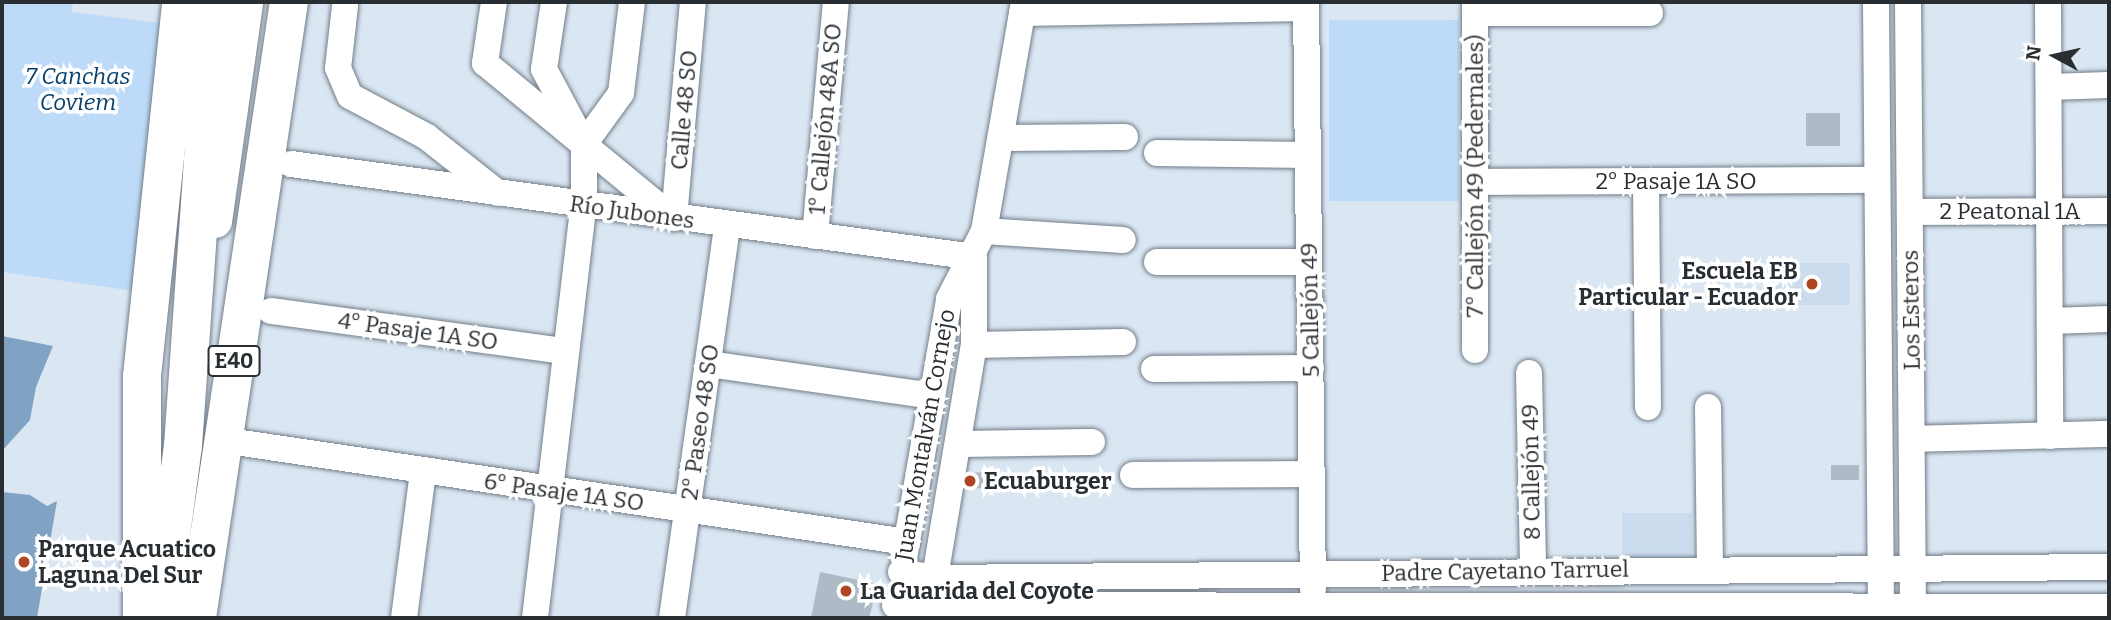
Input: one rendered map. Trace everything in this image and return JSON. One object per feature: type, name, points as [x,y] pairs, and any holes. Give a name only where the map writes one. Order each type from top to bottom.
[{"type":"highway","points":[[142,618],[142,376],[181,2]]},
{"type":"highway","points":[[160,618],[183,446],[214,2]]},
{"type":"highway","points":[[277,164],[289,2]]},
{"type":"highway","points":[[245,282],[277,164],[307,2]]},
{"type":"highway","name":"E40","points":[[197,618],[245,282]]},
{"type":"main road","points":[[183,446],[246,2]]},
{"type":"main road","points":[[245,282],[256,107],[271,2]]},
{"type":"street","points":[[494,2],[485,63],[674,218]]},
{"type":"street","points":[[535,618],[551,491],[564,351],[584,204],[584,144],[544,69],[554,2]]},
{"type":"street","points":[[584,144],[621,93],[632,2]]},
{"type":"street","name":"Calle 48 SO","points":[[674,218],[694,2]]},
{"type":"street","name":"1° Callejón 48A SO","points":[[815,236],[836,2]]},
{"type":"street","name":"Los Esteros","points":[[1876,2],[1881,613]]},
{"type":"street","name":"Los Esteros","points":[[1908,2],[1913,613]]},
{"type":"street","points":[[2048,2],[2050,436]]},
{"type":"street","points":[[1023,8],[1306,5]]},
{"type":"street","name":"5 Callejón 49","points":[[1306,5],[1314,612]]},
{"type":"street","points":[[345,6],[338,68],[350,96],[427,137],[498,193]]},
{"type":"street","points":[[1475,7],[1650,13]]},
{"type":"street","name":"7° Callejón 49 (Pedernales)","points":[[1475,7],[1475,349]]},
{"type":"street","name":"Juan Montalván Cornejo","points":[[893,611],[949,299],[974,257],[984,231],[1023,8]]},
{"type":"street","points":[[2049,87],[2109,85]]},
{"type":"street","points":[[1001,138],[1125,136]]},
{"type":"street","points":[[1157,153],[1308,155]]},
{"type":"street","name":"Río Jubones","points":[[277,164],[974,257]]},
{"type":"street","name":"2° Pasaje 1A SO","points":[[1475,182],[1877,180]]},
{"type":"street","points":[[1646,181],[1648,407]]},
{"type":"street","name":"2 Peatonal 1A","points":[[1910,212],[2109,211]]},
{"type":"street","name":"2° Paseo 48 SO","points":[[672,618],[727,226]]},
{"type":"street","points":[[984,231],[1123,240]]},
{"type":"street","name":"Juan Montalván Cornejo","points":[[928,612],[974,345],[974,257]]},
{"type":"street","points":[[1157,261],[1309,261]]},
{"type":"street","name":"4° Pasaje 1A SO","points":[[271,311],[564,351]]},
{"type":"street","points":[[2050,321],[2109,319]]},
{"type":"street","points":[[974,345],[1123,342]]},
{"type":"street","points":[[708,364],[932,396]]},
{"type":"street","points":[[1154,369],[1311,368]]},
{"type":"street","name":"8 Callejón 49","points":[[1529,373],[1533,570]]},
{"type":"street","points":[[1708,407],[1710,568]]},
{"type":"street","points":[[1912,439],[2109,434]]},
{"type":"street","name":"6° Pasaje 1A SO","points":[[222,440],[907,542]]},
{"type":"street","points":[[958,444],[1092,442]]},
{"type":"street","points":[[404,618],[423,471]]},
{"type":"street","points":[[1133,475],[1312,474]]},
{"type":"street","name":"Padre Cayetano Tarruel","points":[[901,572],[935,578],[1881,566],[2109,567]]},
{"type":"street","name":"Padre Cayetano Tarruel","points":[[893,611],[2026,613],[2109,607]]},
{"type":"shaded area","name":"Escuela EB Particular - Ecuador","points":[[1774,263],[1850,263],[1850,305],[1774,305]]},
{"type":"shaded area","points":[[2,336],[53,346],[36,387],[30,420],[2,451]]},
{"type":"shaded area","name":"Parque Acuatico Laguna Del Sur","points":[[2,492],[30,495],[47,506],[57,501],[37,618],[2,618]]},
{"type":"shaded area","points":[[1622,513],[1692,513],[1692,559],[1622,559]]},
{"type":"green space","name":"7 Canchas Coviem","points":[[2,2],[73,2],[72,12],[160,23],[134,291],[2,272]]},
{"type":"green space","points":[[1329,20],[1459,20],[1459,201],[1329,201]]},
{"type":"building","points":[[1806,113],[1840,113],[1840,146],[1806,146]]},
{"type":"building","points":[[1831,465],[1859,465],[1859,480],[1831,480]]},
{"type":"building","points":[[985,472],[986,488],[966,489],[968,473]]},
{"type":"building","name":"La Guarida del Coyote","points":[[820,572],[878,584],[869,618],[811,618]]},
{"type":"place","name":"Escuela EB Particular - Ecuador","points":[[1812,284]]},
{"type":"place","name":"Ecuaburger","points":[[970,481]]},
{"type":"place","name":"Parque Acuatico Laguna Del Sur","points":[[24,562]]},
{"type":"place","name":"La Guarida del Coyote","points":[[846,591]]}]
